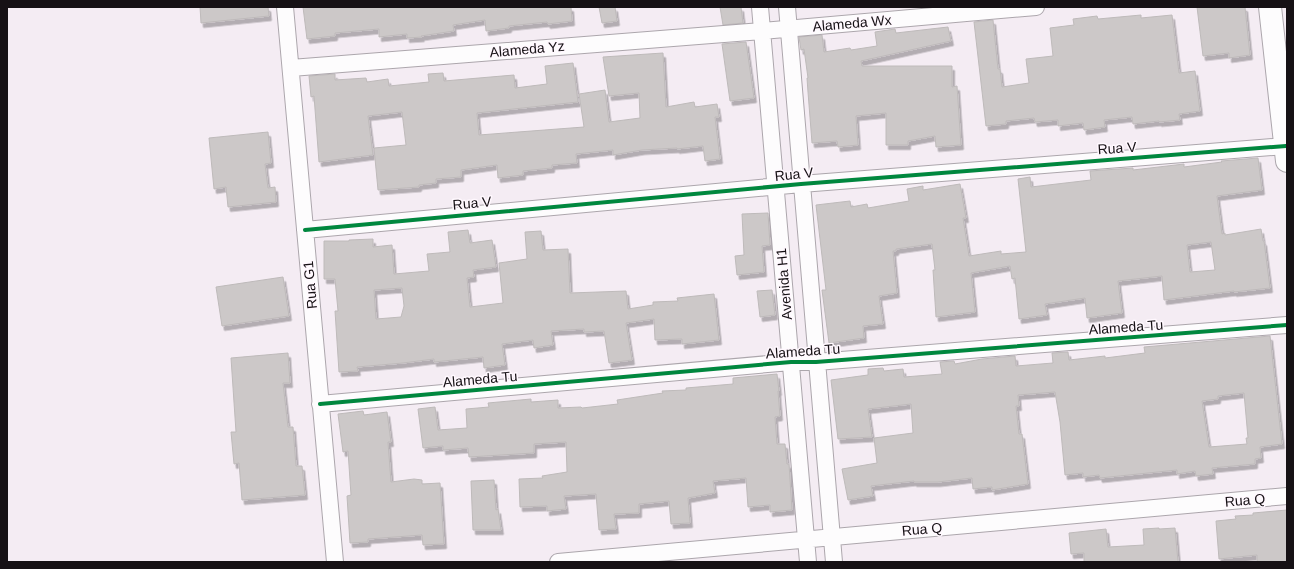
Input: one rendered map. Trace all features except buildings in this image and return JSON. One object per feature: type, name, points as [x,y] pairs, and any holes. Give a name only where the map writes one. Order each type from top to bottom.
[{"type":"street","name":"Rua G1","points":[[285,7],[335,562]]},
{"type":"street","name":"Avenida H1","points":[[760,7],[808,562]]},
{"type":"street","name":"Avenida H1","points":[[787,7],[834,562]]},
{"type":"street","name":"Alameda Wx","points":[[762,31],[1036,7]]},
{"type":"street","points":[[1270,7],[1286,154]]},
{"type":"street","name":"Alameda Yz","points":[[291,68],[762,31]]},
{"type":"street","name":"Rua V","points":[[305,230],[801,184],[1286,154]]},
{"type":"street","name":"Alameda Tu","points":[[320,404],[791,362],[816,362],[1287,325]]},
{"type":"street","name":"Rua Q","points":[[558,562],[1287,496]]},
{"type":"cycle path","points":[[305,230],[801,184],[1286,146]]},
{"type":"cycle path","points":[[320,404],[791,362],[816,362],[1287,325]]}]
